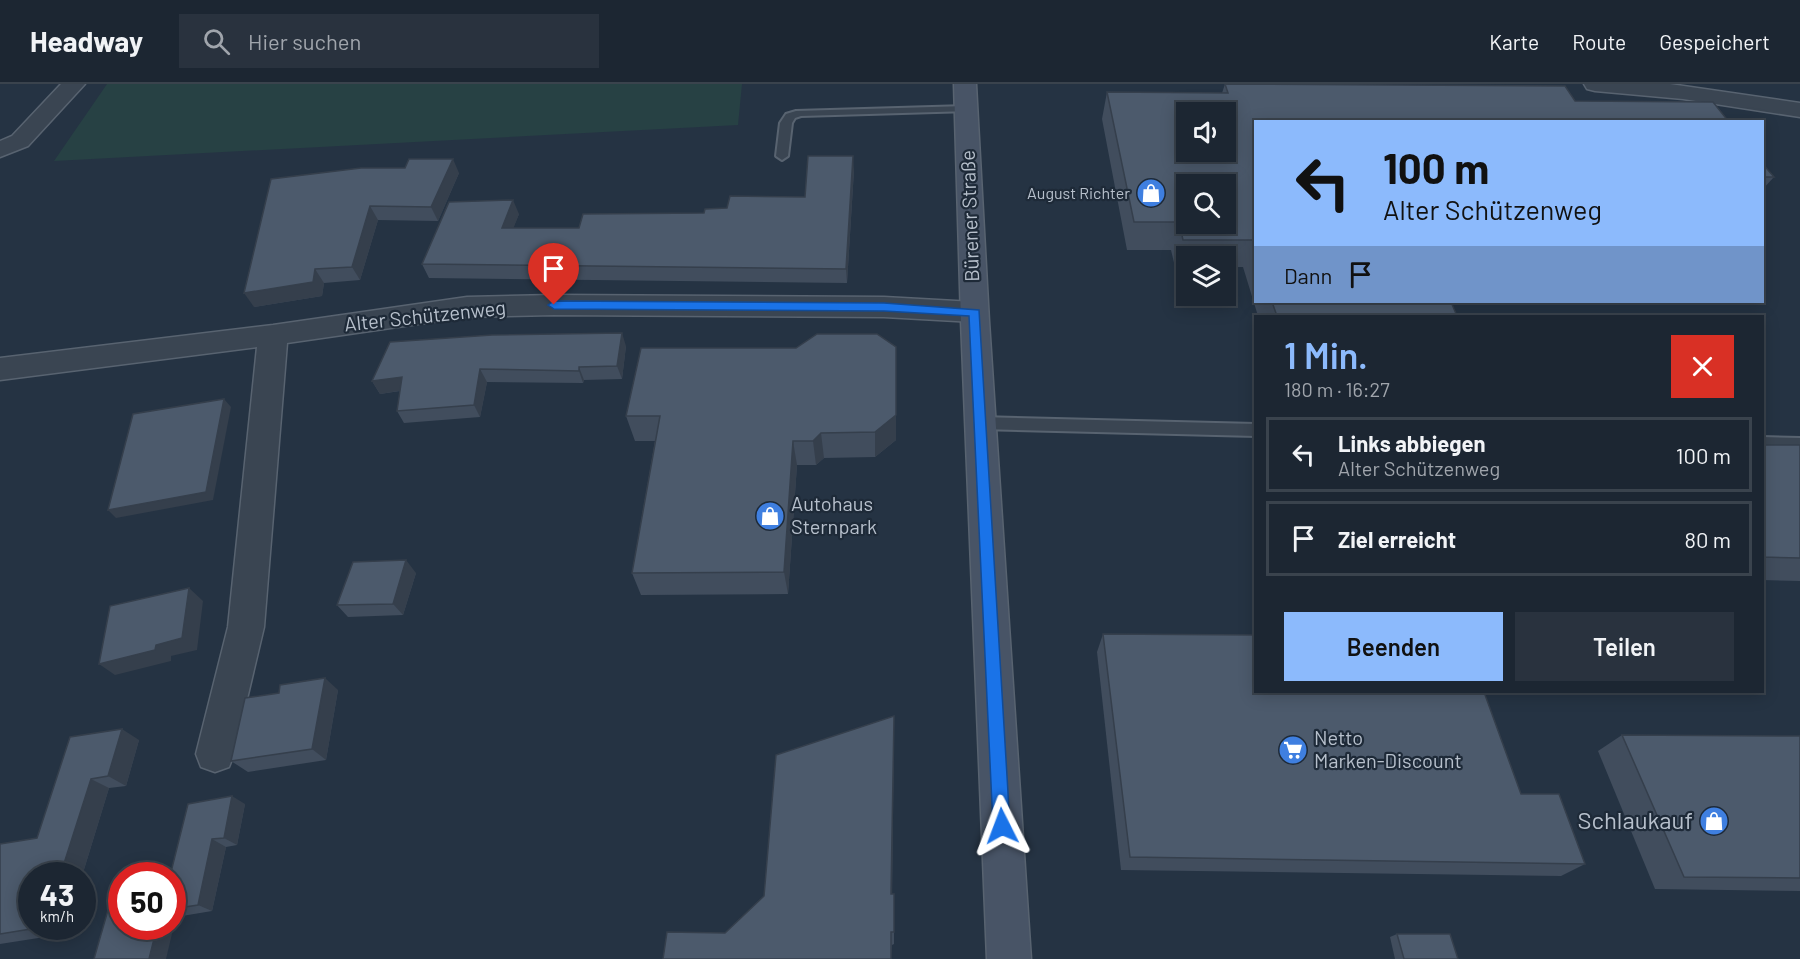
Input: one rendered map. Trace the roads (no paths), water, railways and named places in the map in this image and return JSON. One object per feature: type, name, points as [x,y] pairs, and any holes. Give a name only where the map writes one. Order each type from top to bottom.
[{"type":"main road","name":"Bürener Straße","points":[[965,84],[974,312],[1009,959]]},
{"type":"street","points":[[0,150],[20,141],[74,84]]},
{"type":"street","points":[[1595,84],[1683,92],[1800,110]]},
{"type":"street","name":"Alter Schützenweg","points":[[0,369],[273,335],[467,307],[554,305],[873,307],[974,312]]},
{"type":"street","points":[[215,754],[246,627],[273,335]]},
{"type":"lane","points":[[782,156],[786,123],[790,116],[800,113],[966,110]]},
{"type":"lane","points":[[980,423],[1254,430]]},
{"type":"lane","points":[[1764,443],[1800,444]]},
{"type":"place","name":"August Richter","points":[[1151,193]]},
{"type":"place","name":"Autohaus Sternpark","points":[[770,516]]},
{"type":"place","name":"Netto Marken-Discount","points":[[1293,750]]},
{"type":"place","name":"Schlaukauf","points":[[1714,821]]}]
